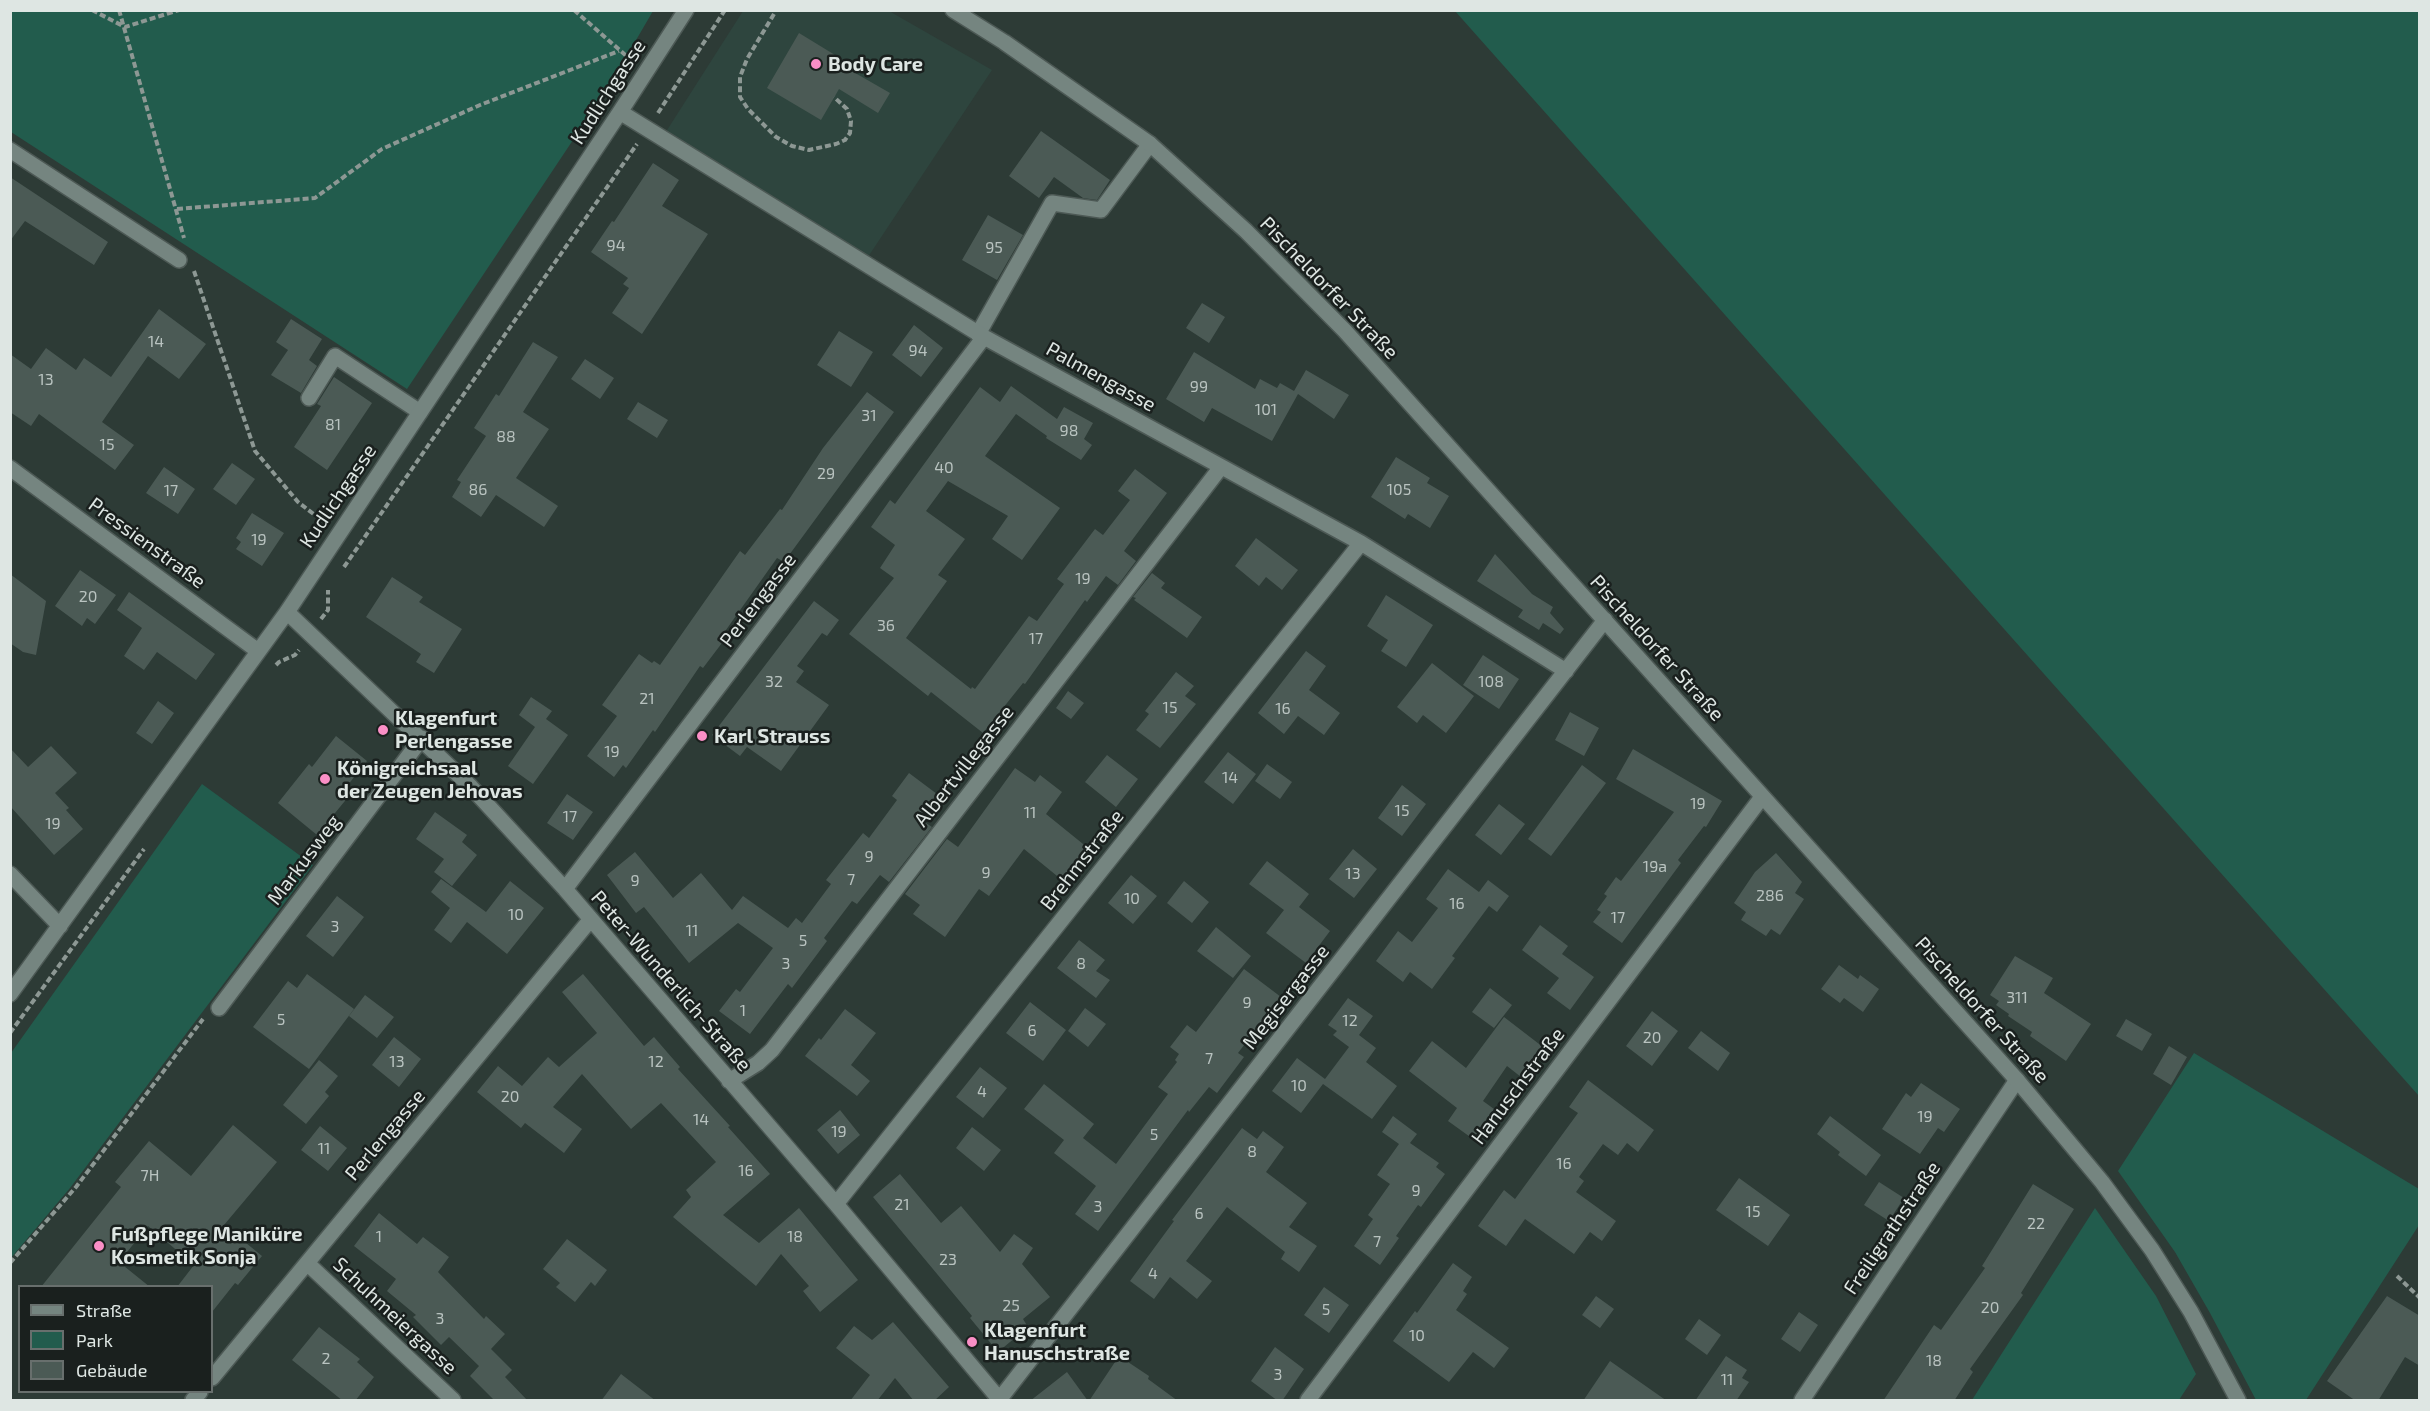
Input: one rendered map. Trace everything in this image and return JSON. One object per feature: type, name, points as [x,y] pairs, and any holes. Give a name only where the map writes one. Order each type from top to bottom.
[{"type":"street","name":"Kudlichgasse","points":[[10,994],[287,612],[686,10]]},
{"type":"street","name":"Pischeldorfer Straße","points":[[953,10],[1004,42],[1150,144],[1246,231],[1346,331],[2018,1080],[2102,1182],[2152,1250],[2191,1312],[2238,1401]]},
{"type":"street","name":"Palmengasse","points":[[620,112],[981,335],[1361,543],[1566,671]]},
{"type":"street","name":"Perlengasse","points":[[565,889],[981,335],[1052,203],[1101,210],[1150,144]]},
{"type":"street","points":[[10,150],[186,257]]},
{"type":"street","points":[[309,398],[335,356],[420,412]]},
{"type":"street","name":"Albertvillegasse","points":[[729,1081],[758,1063],[772,1050],[1221,467]]},
{"type":"street","name":"Pressienstraße","points":[[10,468],[258,651]]},
{"type":"street","name":"Brehmstraße","points":[[836,1204],[1361,543]]},
{"type":"street","name":"Peter-Wunderlich-Straße","points":[[287,612],[422,738],[471,787],[565,889],[836,1204],[999,1400]]},
{"type":"street","name":"Megisergasse","points":[[999,1400],[1605,620]]},
{"type":"street","name":"Markusweg","points":[[219,1008],[422,738]]},
{"type":"street","name":"Hanuschstraße","points":[[1308,1401],[1762,797]]},
{"type":"street","points":[[10,874],[60,926]]},
{"type":"street","name":"Perlengasse","points":[[213,1377],[591,919]]},
{"type":"street","name":"Freiligrathstraße","points":[[1802,1401],[2018,1080]]},
{"type":"street","name":"Schuhmeiergasse","points":[[307,1263],[453,1401]]},
{"type":"path","points":[[92,10],[125,27],[179,10]]},
{"type":"path","points":[[119,10],[177,209],[186,257],[255,451],[298,502],[327,524]]},
{"type":"path","points":[[574,10],[634,62]]},
{"type":"path","points":[[340,573],[647,129],[725,10]]},
{"type":"path","points":[[774,14],[759,38],[740,77],[740,97],[748,110],[776,137],[792,146],[809,150],[846,140],[850,133],[851,121],[847,109],[834,97]]},
{"type":"path","points":[[177,209],[315,198],[382,149],[480,105],[619,51]]},
{"type":"path","points":[[328,610],[327,593],[333,583]]},
{"type":"path","points":[[273,670],[279,662],[296,655]]},
{"type":"path","points":[[10,1033],[146,845]]},
{"type":"path","points":[[10,1263],[76,1187],[210,1010],[219,1008]]},
{"type":"path","points":[[2397,1276],[2420,1298]]},
{"type":"shaded area","points":[[743,11],[889,11],[992,70],[864,263],[662,138]]},
{"type":"green space","points":[[10,11],[653,11],[611,83],[407,389],[11,132]]},
{"type":"green space","points":[[1455,11],[2419,11],[2419,1096]]},
{"type":"green space","points":[[202,784],[313,865],[70,1188],[11,1258],[11,1053]]},
{"type":"green space","points":[[2194,1053],[2419,1189],[2419,1225],[2306,1400],[2256,1400],[2175,1252],[2118,1171]]},
{"type":"green space","points":[[2095,1208],[2156,1296],[2196,1374],[2179,1400],[1972,1400]]},
{"type":"building","points":[[799,33],[853,66],[850,70],[890,93],[878,113],[839,89],[821,120],[767,88]]},
{"type":"building","points":[[1041,131],[1110,180],[1097,200],[1083,198],[1054,177],[1039,198],[1009,176]]},
{"type":"building","points":[[653,163],[679,180],[662,206],[708,234],[642,334],[612,313],[629,288],[623,284],[628,278],[591,252]]},
{"type":"building","points":[[10,177],[108,242],[94,265],[25,221],[10,241]]},
{"type":"building","points":[[988,215],[1023,235],[997,280],[962,260]]},
{"type":"building","points":[[1202,303],[1225,317],[1209,343],[1186,328]]},
{"type":"building","points":[[159,309],[206,344],[179,379],[148,356],[102,422],[134,445],[115,470],[39,414],[31,426],[10,412],[10,354],[31,369],[46,348],[76,370],[84,358],[111,377]]},
{"type":"building","points":[[291,319],[322,339],[309,360],[317,366],[301,393],[271,375],[288,350],[276,342]]},
{"type":"building","points":[[914,325],[943,348],[921,377],[892,355]]},
{"type":"building","points":[[839,331],[873,352],[851,387],[817,365]]},
{"type":"building","points":[[533,342],[558,357],[523,412],[549,429],[516,478],[558,506],[544,527],[496,495],[481,517],[452,497],[461,482],[457,480],[486,436],[474,428],[496,394],[499,396]]},
{"type":"building","points":[[1194,352],[1255,389],[1260,379],[1277,388],[1280,383],[1294,391],[1306,370],[1349,395],[1334,419],[1298,394],[1272,441],[1212,408],[1204,422],[1166,399]]},
{"type":"building","points":[[585,359],[614,378],[600,399],[571,379]]},
{"type":"building","points":[[334,377],[372,403],[327,470],[294,447],[321,406],[317,404]]},
{"type":"building","points":[[1011,386],[1057,419],[1064,407],[1093,423],[1084,439],[1092,445],[1081,460],[1046,438],[1047,436],[1016,414],[985,456],[1060,508],[1022,560],[992,539],[1008,516],[948,481],[926,511],[965,539],[938,575],[947,581],[906,638],[971,689],[972,687],[975,689],[1029,616],[1037,621],[1064,584],[1057,579],[1095,529],[1103,535],[1130,500],[1118,491],[1135,469],[1167,493],[1124,551],[1136,561],[1118,585],[1106,576],[1087,602],[1085,600],[1025,684],[1023,683],[983,733],[931,692],[928,696],[849,634],[894,578],[880,568],[895,545],[871,527],[890,500],[895,504],[980,387],[1000,402]]},
{"type":"building","points":[[867,392],[894,412],[784,562],[777,558],[721,637],[725,639],[703,668],[700,666],[655,732],[653,730],[626,768],[623,765],[614,777],[587,756],[617,716],[602,705],[639,654],[652,663],[654,661],[660,665],[740,551],[745,555],[780,509],[782,510],[823,448]]},
{"type":"building","points":[[638,402],[668,420],[657,438],[627,419]]},
{"type":"building","points":[[1396,457],[1430,478],[1427,483],[1449,496],[1430,528],[1408,514],[1405,519],[1371,497]]},
{"type":"building","points":[[232,463],[255,479],[236,505],[213,489]]},
{"type":"building","points":[[164,467],[195,489],[178,514],[146,493]]},
{"type":"building","points":[[252,513],[284,533],[262,566],[236,549],[241,542],[236,538]]},
{"type":"building","points":[[1256,538],[1298,570],[1282,590],[1266,577],[1259,586],[1235,566]]},
{"type":"building","points":[[1495,554],[1532,594],[1553,607],[1550,613],[1564,629],[1560,634],[1543,623],[1539,630],[1518,617],[1523,610],[1477,581]]},
{"type":"building","points":[[80,570],[116,595],[95,624],[87,618],[82,626],[55,606]]},
{"type":"building","points":[[1152,573],[1165,583],[1161,588],[1202,617],[1187,638],[1134,600],[1136,598],[1133,597]]},
{"type":"building","points":[[10,574],[46,601],[36,655],[23,652],[10,643]]},
{"type":"building","points":[[392,577],[423,597],[419,602],[462,629],[434,673],[416,662],[421,654],[366,617]]},
{"type":"building","points":[[129,592],[215,654],[196,680],[157,652],[144,670],[124,656],[142,628],[117,610]]},
{"type":"building","points":[[1386,595],[1433,625],[1406,667],[1381,651],[1388,640],[1367,626]]},
{"type":"building","points":[[814,601],[839,620],[827,636],[822,633],[797,666],[804,671],[796,682],[829,705],[781,771],[747,747],[740,756],[712,735]]},
{"type":"building","points":[[1306,651],[1326,666],[1309,690],[1340,713],[1324,735],[1298,716],[1284,734],[1258,713]]},
{"type":"building","points":[[1483,655],[1519,679],[1499,709],[1463,685]]},
{"type":"building","points":[[1432,663],[1474,696],[1446,733],[1423,715],[1417,723],[1397,707]]},
{"type":"building","points":[[1176,672],[1194,686],[1185,696],[1196,704],[1160,748],[1136,730],[1149,714],[1145,711]]},
{"type":"building","points":[[1068,691],[1084,703],[1071,719],[1056,708]]},
{"type":"building","points":[[531,697],[552,711],[546,719],[568,735],[533,784],[508,766],[535,727],[519,715]]},
{"type":"building","points":[[158,701],[174,713],[152,744],[136,733]]},
{"type":"building","points":[[1570,712],[1599,728],[1584,756],[1555,740]]},
{"type":"building","name":"Königreichsaal der Zeugen Jehovas","points":[[336,736],[367,761],[343,791],[349,796],[317,835],[278,803],[309,764],[312,767]]},
{"type":"building","points":[[51,746],[77,773],[55,793],[69,808],[66,810],[83,829],[54,855],[10,806],[10,748],[28,767]]},
{"type":"building","points":[[1633,749],[1722,801],[1706,827],[1704,826],[1678,860],[1681,863],[1622,943],[1593,922],[1601,912],[1597,910],[1607,896],[1604,894],[1616,877],[1621,881],[1674,812],[1616,779]]},
{"type":"building","points":[[1228,752],[1256,774],[1233,804],[1204,782]]},
{"type":"building","points":[[1107,755],[1138,779],[1116,807],[1085,782]]},
{"type":"building","points":[[1267,764],[1292,782],[1280,799],[1255,781]]},
{"type":"building","points":[[1582,765],[1606,783],[1551,856],[1528,839]]},
{"type":"building","points":[[1015,768],[1035,782],[1040,775],[1062,792],[1046,814],[1088,848],[1062,880],[1024,849],[989,896],[979,889],[945,937],[913,914],[920,905],[905,894],[947,839],[958,847]]},
{"type":"building","points":[[909,773],[941,797],[923,821],[932,827],[889,882],[880,875],[857,904],[852,901],[824,938],[827,941],[792,988],[788,984],[750,1034],[719,1011],[736,989],[740,992],[773,948],[738,923],[689,963],[644,907],[636,913],[607,875],[635,852],[673,898],[701,873],[732,910],[743,896],[788,928],[796,918],[802,923],[831,884],[826,880],[863,833],[869,838],[897,800],[892,796]]},
{"type":"building","points":[[1402,785],[1426,804],[1402,836],[1378,818]]},
{"type":"building","points":[[567,794],[593,812],[573,840],[547,823]]},
{"type":"building","points":[[1499,804],[1525,824],[1501,855],[1475,835]]},
{"type":"building","points":[[435,812],[467,835],[462,842],[477,855],[452,886],[434,872],[444,859],[416,839]]},
{"type":"building","points":[[1353,849],[1377,869],[1354,898],[1329,879]]},
{"type":"building","points":[[1776,853],[1802,882],[1795,893],[1804,899],[1780,935],[1771,929],[1766,936],[1741,920],[1746,912],[1734,903],[1755,872]]},
{"type":"building","points":[[1267,861],[1309,894],[1299,907],[1330,931],[1306,963],[1266,933],[1284,910],[1249,884]]},
{"type":"building","points":[[1448,869],[1479,892],[1488,880],[1509,896],[1497,912],[1489,906],[1452,956],[1455,958],[1432,989],[1410,972],[1403,982],[1376,961],[1398,931],[1412,942],[1438,908],[1426,899]]},
{"type":"building","points":[[1131,875],[1157,896],[1133,924],[1108,903]]},
{"type":"building","points":[[441,879],[486,912],[510,881],[544,908],[507,954],[467,922],[451,943],[434,930],[450,908],[431,892]]},
{"type":"building","points":[[1184,881],[1209,902],[1192,923],[1167,903]]},
{"type":"building","points":[[337,896],[364,917],[333,957],[306,936]]},
{"type":"building","points":[[1540,925],[1568,946],[1562,954],[1594,977],[1570,1010],[1547,993],[1559,978],[1522,950]]},
{"type":"building","points":[[1216,927],[1251,956],[1233,978],[1197,951]]},
{"type":"building","points":[[1079,940],[1105,960],[1096,971],[1110,980],[1096,998],[1057,968]]},
{"type":"building","points":[[2015,956],[2053,978],[2044,993],[2091,1024],[2066,1061],[2030,1036],[2032,1032],[2008,1016],[2009,1014],[1996,1005],[1999,1001],[1990,995]]},
{"type":"building","points":[[1839,965],[1858,979],[1860,975],[1879,989],[1863,1012],[1844,998],[1840,1003],[1821,989]]},
{"type":"building","points":[[1244,969],[1281,997],[1238,1053],[1244,1057],[1217,1093],[1209,1087],[1189,1112],[1188,1110],[1098,1231],[1075,1214],[1096,1186],[1054,1153],[1064,1140],[1024,1109],[1044,1084],[1094,1124],[1083,1138],[1116,1164],[1168,1094],[1158,1087],[1177,1062],[1175,1060],[1179,1054],[1170,1047],[1187,1025],[1196,1032]]},
{"type":"building","points":[[307,974],[354,1009],[309,1069],[253,1027],[288,981],[297,988]]},
{"type":"building","points":[[583,974],[644,1046],[654,1037],[680,1067],[678,1069],[770,1174],[723,1215],[759,1243],[799,1208],[858,1280],[820,1312],[803,1291],[809,1286],[781,1254],[756,1286],[673,1217],[691,1197],[686,1190],[716,1162],[661,1103],[631,1129],[582,1074],[553,1107],[582,1129],[564,1153],[525,1123],[521,1128],[477,1092],[498,1066],[522,1086],[548,1057],[559,1067],[597,1033],[562,992]]},
{"type":"building","points":[[1490,988],[1512,1005],[1494,1028],[1472,1012]]},
{"type":"building","points":[[365,995],[394,1017],[377,1038],[349,1016]]},
{"type":"building","points":[[1348,998],[1373,1016],[1359,1035],[1376,1048],[1366,1062],[1397,1086],[1372,1119],[1323,1084],[1301,1113],[1272,1091],[1297,1058],[1325,1079],[1349,1047],[1333,1035],[1337,1031],[1328,1025]]},
{"type":"building","points":[[1030,1002],[1066,1030],[1043,1061],[1006,1033]]},
{"type":"building","points":[[1085,1008],[1106,1024],[1088,1047],[1068,1031]]},
{"type":"building","points":[[845,1009],[876,1033],[851,1065],[870,1081],[857,1096],[805,1056],[819,1038],[821,1040]]},
{"type":"building","points":[[1652,1011],[1678,1031],[1652,1066],[1626,1046]]},
{"type":"building","points":[[1504,1017],[1543,1047],[1521,1077],[1507,1066],[1483,1101],[1494,1109],[1473,1139],[1448,1121],[1457,1108],[1409,1071],[1432,1041],[1466,1068]]},
{"type":"building","points":[[2126,1019],[2152,1034],[2142,1051],[2116,1036]]},
{"type":"building","points":[[1701,1031],[1730,1053],[1718,1071],[1688,1048]]},
{"type":"building","points":[[394,1037],[421,1059],[399,1087],[372,1065]]},
{"type":"building","points":[[2169,1046],[2187,1057],[2171,1085],[2153,1074]]},
{"type":"building","points":[[319,1060],[338,1076],[325,1092],[329,1096],[306,1124],[283,1105]]},
{"type":"building","points":[[980,1067],[1007,1088],[983,1118],[956,1097]]},
{"type":"building","points":[[1588,1080],[1654,1130],[1638,1152],[1627,1143],[1618,1155],[1603,1144],[1579,1177],[1584,1181],[1576,1192],[1616,1221],[1602,1241],[1590,1232],[1574,1254],[1525,1219],[1506,1246],[1478,1226],[1504,1190],[1515,1199],[1578,1113],[1569,1107]]},
{"type":"building","points":[[1921,1083],[1960,1109],[1944,1132],[1938,1128],[1920,1154],[1882,1129],[1906,1093],[1911,1097]]},
{"type":"building","points":[[840,1110],[860,1135],[838,1154],[817,1130]]},
{"type":"building","points":[[1393,1116],[1417,1134],[1410,1143],[1439,1163],[1436,1167],[1445,1174],[1421,1207],[1418,1205],[1396,1236],[1399,1238],[1380,1265],[1354,1246],[1373,1219],[1368,1215],[1390,1184],[1377,1175],[1399,1144],[1382,1132]]},
{"type":"building","points":[[1830,1116],[1881,1155],[1866,1176],[1838,1155],[1840,1152],[1817,1134]]},
{"type":"building","points":[[233,1125],[277,1162],[224,1225],[262,1256],[238,1285],[235,1283],[213,1311],[213,1285],[179,1285],[194,1265],[148,1226],[119,1262],[148,1285],[43,1285],[121,1187],[115,1182],[149,1141],[191,1176]]},
{"type":"building","points":[[320,1126],[347,1148],[328,1171],[301,1150]]},
{"type":"building","points":[[972,1127],[1001,1150],[984,1171],[956,1148]]},
{"type":"building","points":[[1242,1128],[1257,1139],[1263,1131],[1284,1147],[1266,1172],[1307,1203],[1289,1227],[1317,1246],[1299,1272],[1281,1259],[1285,1252],[1227,1207],[1186,1261],[1212,1281],[1197,1299],[1170,1277],[1154,1299],[1130,1281],[1174,1221],[1172,1220]]},
{"type":"building","points":[[900,1174],[941,1223],[961,1206],[1000,1252],[1014,1234],[1033,1248],[1022,1264],[1050,1297],[1023,1319],[1028,1327],[998,1352],[970,1318],[972,1316],[873,1197]]},
{"type":"building","points":[[1739,1178],[1790,1215],[1768,1246],[1716,1210]]},
{"type":"building","points":[[1879,1182],[1904,1198],[1889,1221],[1864,1205]]},
{"type":"building","points":[[2033,1184],[2074,1209],[2021,1293],[2023,1295],[1970,1369],[1973,1372],[1954,1401],[1883,1401],[1934,1325],[1941,1330],[1985,1268],[1982,1266]]},
{"type":"building","points":[[379,1213],[417,1244],[423,1237],[449,1257],[438,1272],[484,1319],[486,1316],[505,1334],[491,1349],[512,1370],[505,1377],[528,1401],[495,1401],[470,1376],[479,1366],[449,1337],[441,1345],[413,1317],[416,1315],[387,1291],[396,1279],[354,1246]]},
{"type":"building","points":[[567,1239],[607,1270],[595,1286],[591,1282],[575,1302],[556,1287],[560,1283],[543,1269]]},
{"type":"building","points":[[1453,1263],[1472,1277],[1463,1291],[1467,1294],[1456,1310],[1509,1348],[1494,1368],[1473,1352],[1449,1382],[1393,1341],[1415,1311],[1417,1313]]},
{"type":"building","points":[[1324,1287],[1349,1305],[1329,1333],[1304,1315]]},
{"type":"building","points":[[1596,1296],[1614,1309],[1600,1328],[1582,1315]]},
{"type":"building","points":[[2387,1296],[2420,1316],[2420,1366],[2405,1357],[2378,1401],[2356,1401],[2327,1381]]},
{"type":"building","points":[[1799,1312],[1818,1325],[1800,1352],[1781,1339]]},
{"type":"building","points":[[1699,1319],[1721,1335],[1707,1355],[1685,1339]]},
{"type":"building","points":[[893,1322],[949,1387],[934,1401],[914,1401],[895,1378],[877,1401],[850,1401],[870,1375],[836,1348],[854,1326],[872,1340]]},
{"type":"building","points":[[319,1327],[360,1359],[357,1362],[374,1377],[355,1401],[343,1401],[292,1360]]},
{"type":"building","points":[[1275,1347],[1304,1369],[1282,1401],[1278,1401],[1251,1381]]},
{"type":"building","points":[[1119,1356],[1149,1376],[1148,1379],[1178,1401],[1089,1401]]},
{"type":"building","points":[[1726,1356],[1747,1370],[1742,1378],[1749,1382],[1736,1401],[1695,1401]]},
{"type":"building","points":[[1610,1361],[1667,1401],[1583,1401]]},
{"type":"building","points":[[1067,1372],[1088,1401],[1030,1401]]},
{"type":"building","points":[[621,1374],[656,1401],[601,1401]]},
{"type":"place","name":"Body Care","points":[[816,64]]},
{"type":"place","name":"Klagenfurt Perlengasse","points":[[383,730]]},
{"type":"place","name":"Karl Strauss","points":[[702,736]]},
{"type":"place","name":"Königreichsaal der Zeugen Jehovas","points":[[325,779]]},
{"type":"place","name":"Fußpflege Maniküre Kosmetik Sonja","points":[[99,1246]]},
{"type":"place","name":"Klagenfurt Hanuschstraße","points":[[972,1342]]}]
